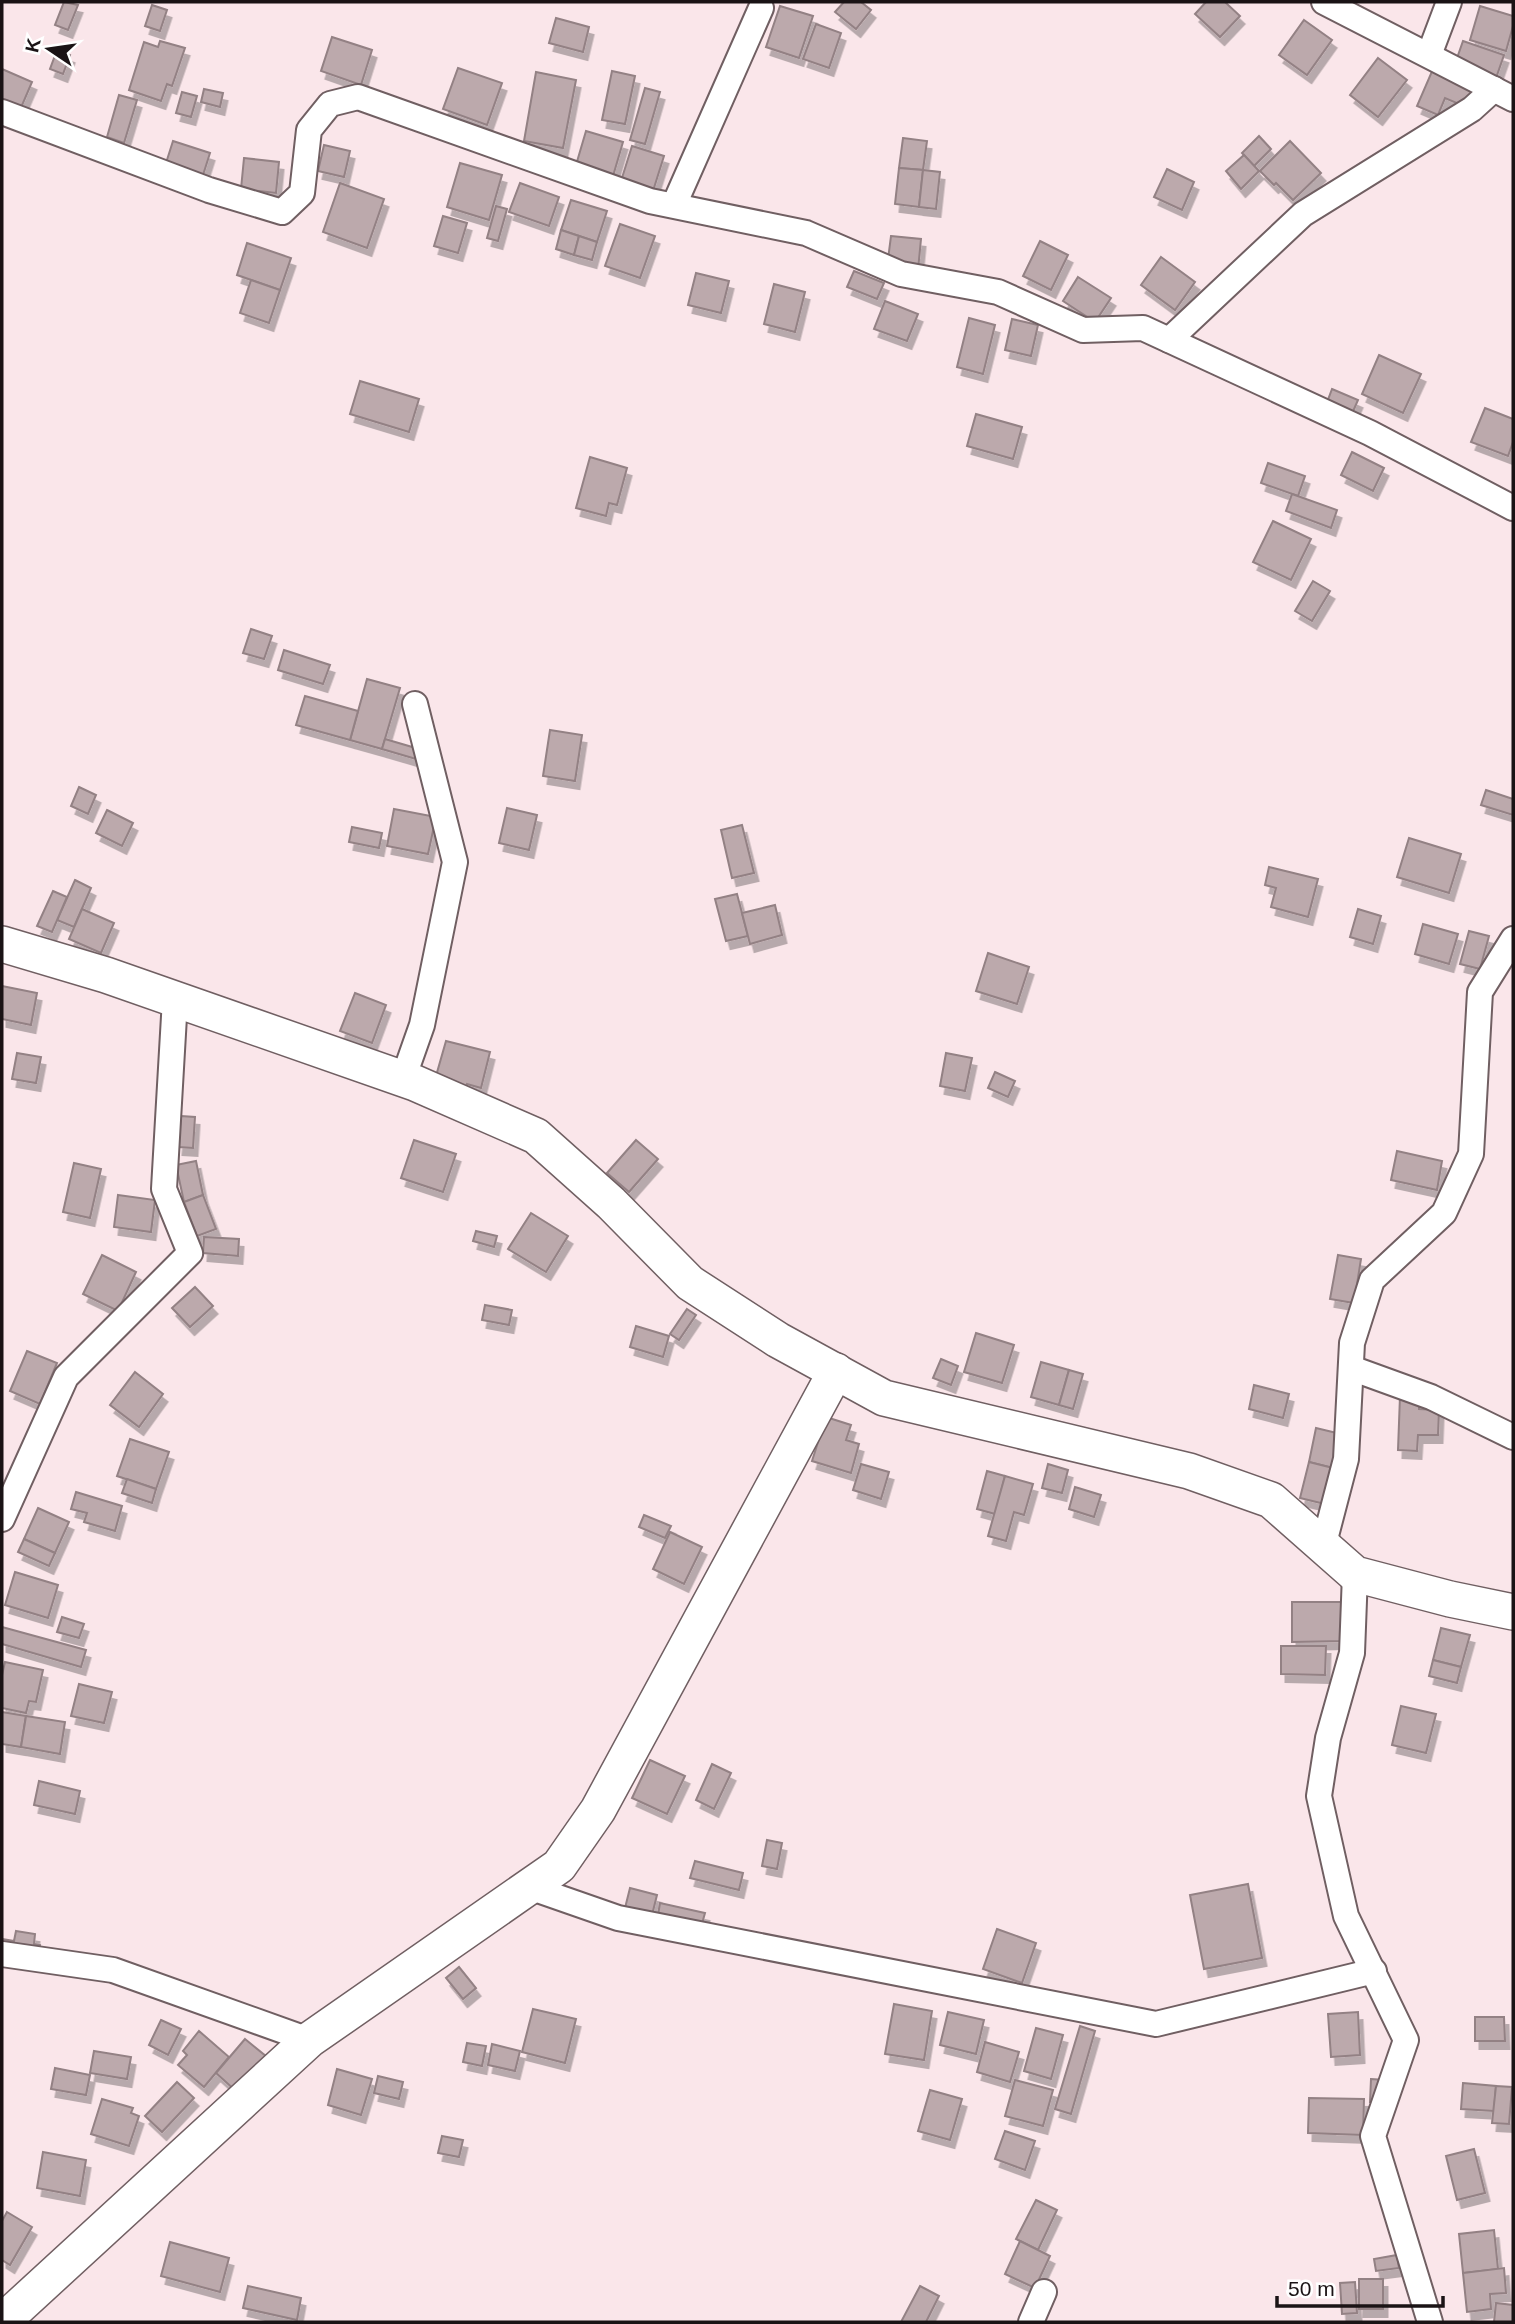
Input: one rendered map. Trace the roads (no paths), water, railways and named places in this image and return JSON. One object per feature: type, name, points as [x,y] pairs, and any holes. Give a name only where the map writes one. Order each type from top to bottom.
[{"type":"street","points":[[1324,2],[1503,94]]},
{"type":"street","points":[[1429,55],[1449,2]]},
{"type":"street","points":[[674,205],[761,8]]},
{"type":"street","points":[[1169,340],[1303,214],[1472,109],[1503,94]]},
{"type":"street","points":[[2,112],[209,190],[282,212],[302,193],[309,130],[330,104],[358,97],[650,201],[806,233],[901,274],[998,292],[1083,330],[1143,328],[1370,433],[1513,508]]},
{"type":"street","points":[[403,1079],[422,1025],[455,862],[415,704]]},
{"type":"street","points":[[1323,1547],[1346,1459],[1352,1343],[1372,1280],[1444,1213],[1471,1154],[1480,992],[1513,939]]},
{"type":"street","points":[[2,944],[106,975],[403,1079],[536,1136],[611,1203],[690,1283],[778,1340],[884,1398],[1189,1471],[1271,1500],[1354,1574],[1513,1612]]},
{"type":"street","points":[[2,1519],[66,1377],[190,1253],[164,1189],[175,999]]},
{"type":"street","points":[[1351,1368],[1431,1397],[1513,1437]]},
{"type":"street","points":[[2,2322],[309,2040],[559,1866],[598,1810],[836,1371]]},
{"type":"street","points":[[1354,1574],[1352,1653],[1328,1738],[1319,1796],[1346,1916],[1406,2040],[1373,2136],[1430,2322]]},
{"type":"street","points":[[529,1887],[618,1918],[1156,2024],[1374,1971]]},
{"type":"street","points":[[2,1954],[113,1970],[309,2040]]},
{"type":"street","points":[[1031,2322],[1044,2292]]}]
